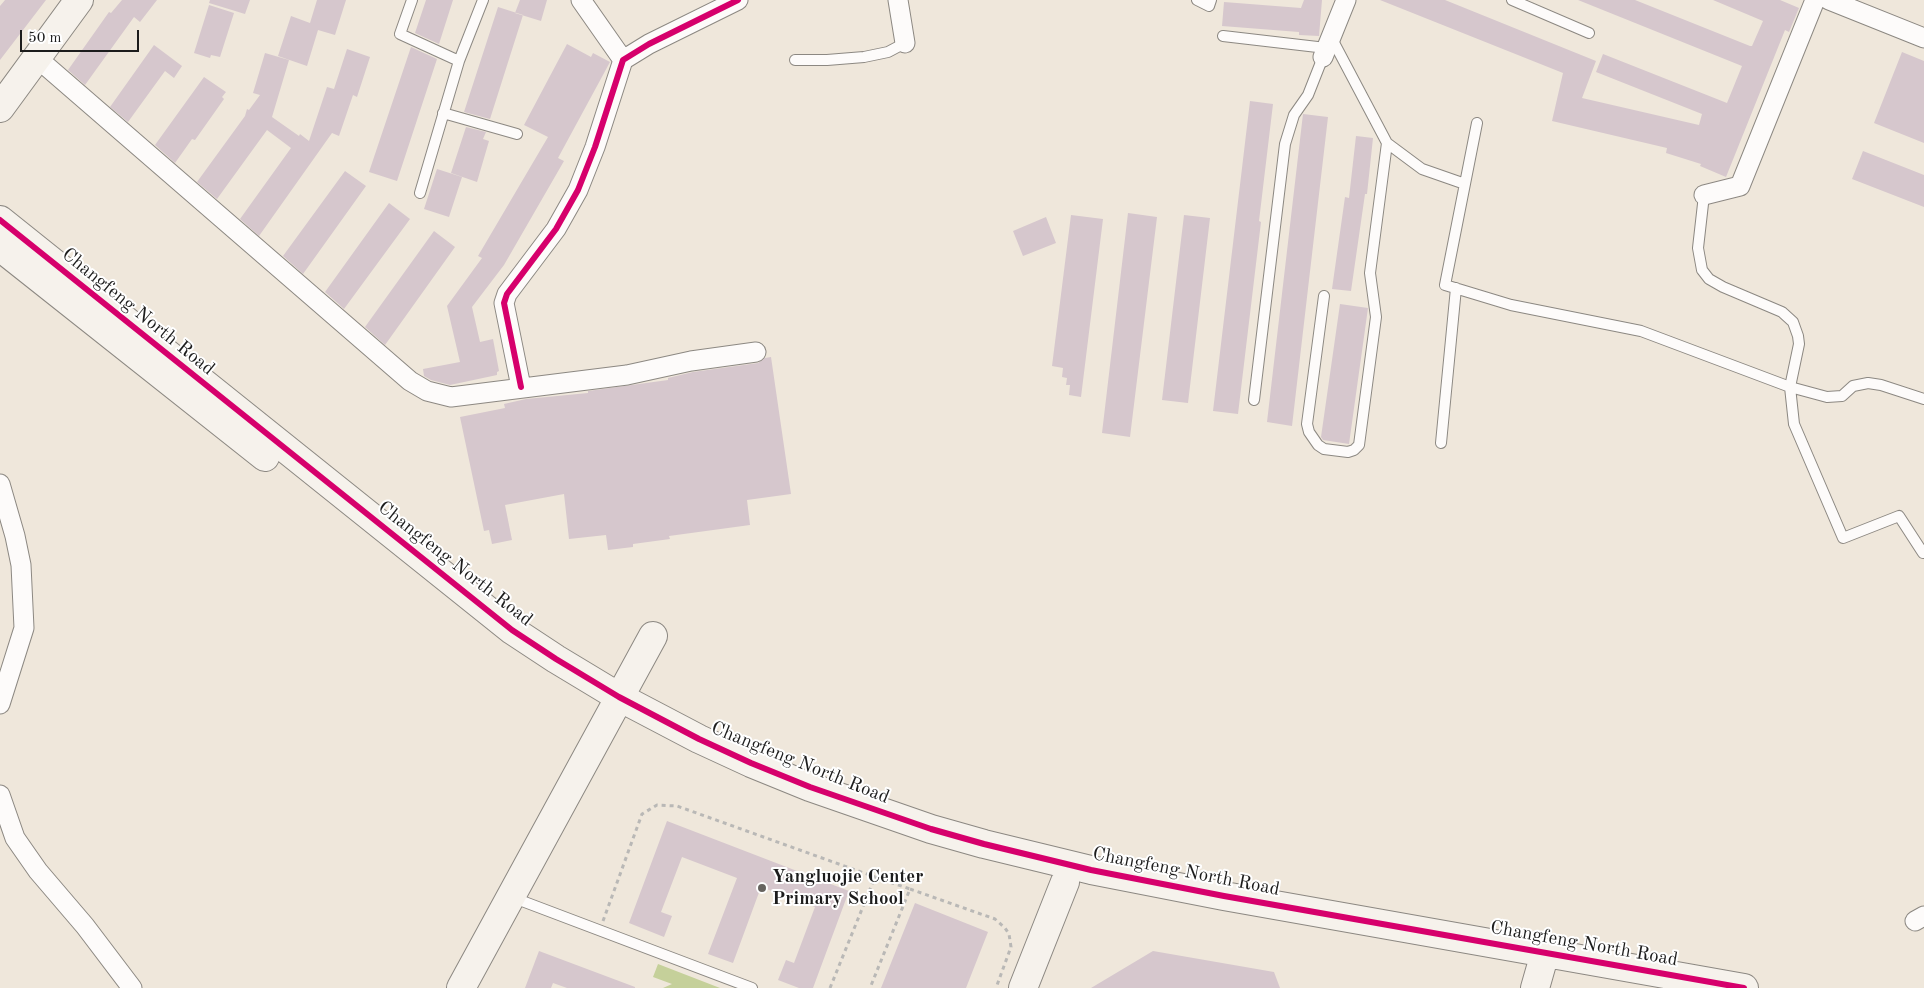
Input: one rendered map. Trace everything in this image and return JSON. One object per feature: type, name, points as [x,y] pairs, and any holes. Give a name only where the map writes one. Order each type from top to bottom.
[{"type":"street","points":[[0,108],[79,0]]},
{"type":"street","points":[[581,0],[622,60]]},
{"type":"street","points":[[522,387],[504,303],[507,294],[556,229],[578,190],[595,146],[622,60],[649,44],[738,0]]},
{"type":"street","points":[[898,0],[905,42]]},
{"type":"street","points":[[1327,47],[1346,0]]},
{"type":"street","points":[[1704,195],[1740,186],[1815,0]]},
{"type":"street","points":[[1829,0],[1924,38]]},
{"type":"street","points":[[37,58],[410,382],[427,391],[451,397],[627,375],[691,361],[756,352]]},
{"type":"street","name":"Changfeng North Road","points":[[0,220],[512,630],[620,708],[692,755],[744,779],[822,810],[926,846],[1065,882],[1221,914],[1642,988]]},
{"type":"street","name":"Changfeng North Road","points":[[0,247],[501,645],[554,679],[620,708],[699,739],[802,784],[870,809],[984,844],[1091,870],[1224,896],[1549,971],[1744,988]]},
{"type":"street","points":[[0,484],[10,517],[20,565],[24,628],[0,704]]},
{"type":"street","points":[[461,988],[658,639]]},
{"type":"street","points":[[475,988],[522,901],[620,708]]},
{"type":"street","points":[[0,795],[15,838],[38,871],[85,926],[132,988]]},
{"type":"street","points":[[1023,988],[1065,882]]},
{"type":"lane","points":[[412,0],[400,34],[459,61]]},
{"type":"lane","points":[[420,193],[459,61],[483,0]]},
{"type":"lane","points":[[1197,0],[1208,6],[1211,0]]},
{"type":"lane","points":[[1512,0],[1589,33]]},
{"type":"lane","points":[[1223,36],[1327,47]]},
{"type":"lane","points":[[794,60],[864,57],[888,52],[905,42]]},
{"type":"lane","points":[[1327,47],[1387,143],[1422,169],[1465,184]]},
{"type":"lane","points":[[1254,400],[1285,144],[1294,115],[1308,95],[1327,47]]},
{"type":"lane","points":[[444,113],[517,134]]},
{"type":"lane","points":[[1477,122],[1445,285],[1511,305],[1641,331],[1790,387],[1827,397],[1842,396],[1853,386],[1868,383],[1881,385],[1924,399]]},
{"type":"lane","points":[[1324,296],[1307,424],[1309,432],[1318,445],[1324,449],[1348,452],[1354,450],[1359,445],[1376,317],[1370,273],[1387,143]]},
{"type":"lane","points":[[1704,195],[1698,248],[1702,270],[1709,278],[1723,287],[1782,312],[1793,322],[1799,344],[1790,387],[1794,424],[1843,538],[1899,516],[1923,553]]},
{"type":"lane","points":[[1441,443],[1456,288]]},
{"type":"lane","points":[[522,901],[752,988]]},
{"type":"path","points":[[600,930],[642,814],[658,805],[677,806],[995,919],[1009,934],[1011,947],[996,988]]},
{"type":"path","points":[[830,988],[875,877]]},
{"type":"path","points":[[870,988],[910,889]]},
{"type":"green space","points":[[658,964],[720,988],[663,988],[672,984],[653,977]]},
{"type":"building","points":[[5,0],[46,0],[0,60],[0,6]]},
{"type":"building","points":[[122,0],[157,0],[140,22],[134,17],[85,85],[68,70],[109,12],[111,13]]},
{"type":"building","points":[[210,0],[250,0],[245,14],[209,3]]},
{"type":"building","points":[[317,0],[346,0],[335,35],[318,30],[307,66],[278,56],[291,16],[310,23]]},
{"type":"building","points":[[426,0],[453,0],[439,44],[415,33]]},
{"type":"building","points":[[520,0],[547,0],[541,21],[515,13]]},
{"type":"building","points":[[1304,0],[1322,0],[1319,36],[1299,35],[1299,32],[1222,26],[1224,2],[1301,8]]},
{"type":"building","points":[[1380,0],[1445,0],[1596,61],[1582,98],[1699,125],[1702,114],[1596,72],[1603,54],[1727,103],[1742,66],[1578,0],[1635,0],[1750,46],[1752,46],[1763,21],[1713,0],[1780,0],[1799,8],[1789,32],[1785,30],[1726,177],[1700,166],[1701,164],[1666,153],[1667,148],[1552,121],[1563,73]]},
{"type":"building","points":[[209,5],[234,13],[220,57],[211,55],[210,58],[194,53]]},
{"type":"building","points":[[498,7],[523,15],[490,119],[464,112]]},
{"type":"building","points":[[567,44],[591,57],[593,53],[610,62],[558,158],[564,161],[504,265],[472,307],[480,342],[493,339],[499,371],[497,375],[450,385],[431,380],[424,376],[423,369],[460,362],[447,306],[482,258],[478,256],[548,137],[524,125]]},
{"type":"building","points":[[154,45],[182,66],[174,78],[165,71],[128,122],[110,107]]},
{"type":"building","points":[[411,47],[437,59],[397,181],[369,172]]},
{"type":"building","points":[[347,49],[370,57],[357,97],[353,95],[339,136],[332,133],[259,236],[240,219],[291,148],[267,130],[217,199],[197,182],[245,116],[247,109],[249,110],[260,95],[253,93],[265,53],[289,60],[272,117],[309,141],[327,87],[334,89]]},
{"type":"building","points":[[1902,52],[1924,61],[1924,143],[1874,123]]},
{"type":"building","points":[[204,77],[226,92],[222,97],[224,99],[195,140],[192,139],[175,163],[155,145]]},
{"type":"building","points":[[1250,101],[1273,104],[1238,414],[1213,411]]},
{"type":"building","points":[[1303,114],[1328,117],[1292,426],[1267,422]]},
{"type":"building","points":[[466,127],[486,132],[483,139],[489,141],[477,182],[451,173]]},
{"type":"building","points":[[1356,136],[1373,138],[1367,194],[1365,194],[1351,291],[1332,289],[1345,197],[1349,198]]},
{"type":"building","points":[[1863,151],[1924,175],[1924,207],[1852,179]]},
{"type":"building","points":[[437,169],[462,177],[449,217],[424,209]]},
{"type":"building","points":[[345,171],[366,186],[303,274],[283,256]]},
{"type":"building","points":[[389,203],[410,219],[344,309],[325,292]]},
{"type":"building","points":[[1128,213],[1157,217],[1130,437],[1102,433]]},
{"type":"building","points":[[1071,215],[1103,219],[1081,397],[1069,395],[1070,385],[1066,385],[1067,378],[1062,377],[1063,368],[1052,366]]},
{"type":"building","points":[[1184,215],[1210,218],[1188,403],[1162,400]]},
{"type":"building","points":[[1046,217],[1056,243],[1023,256],[1013,231]]},
{"type":"building","points":[[434,231],[455,247],[385,345],[365,327]]},
{"type":"building","points":[[1340,304],[1368,308],[1349,444],[1323,440],[1321,437]]},
{"type":"building","points":[[771,357],[791,494],[747,500],[750,525],[669,536],[670,539],[633,544],[633,547],[608,550],[606,535],[569,539],[564,494],[505,505],[512,540],[492,544],[489,530],[484,531],[460,417],[505,408],[504,404],[526,399],[588,393],[588,391],[668,380],[668,378],[693,372],[758,363],[765,358]]},
{"type":"building","points":[[667,821],[849,891],[813,988],[799,988],[778,980],[786,960],[794,963],[815,907],[761,887],[733,963],[708,954],[737,878],[682,857],[661,912],[672,916],[664,937],[629,923]]},
{"type":"building","points":[[915,903],[988,932],[966,988],[881,988]]},
{"type":"building","points":[[539,951],[635,988],[567,988],[553,983],[551,988],[525,988]]},
{"type":"building","points":[[1153,951],[1274,972],[1280,988],[1091,988]]},
{"type":"cycle path","points":[[521,387],[504,303],[507,294],[556,229],[578,190],[595,147],[623,60],[649,44],[738,0]]},
{"type":"cycle path","points":[[0,220],[512,630],[619,697],[699,739],[751,763],[810,787],[931,829],[1091,870],[1224,896],[1744,988]]},
{"type":"place","name":"Yangluojie Center Primary School","points":[[762,888]]}]
